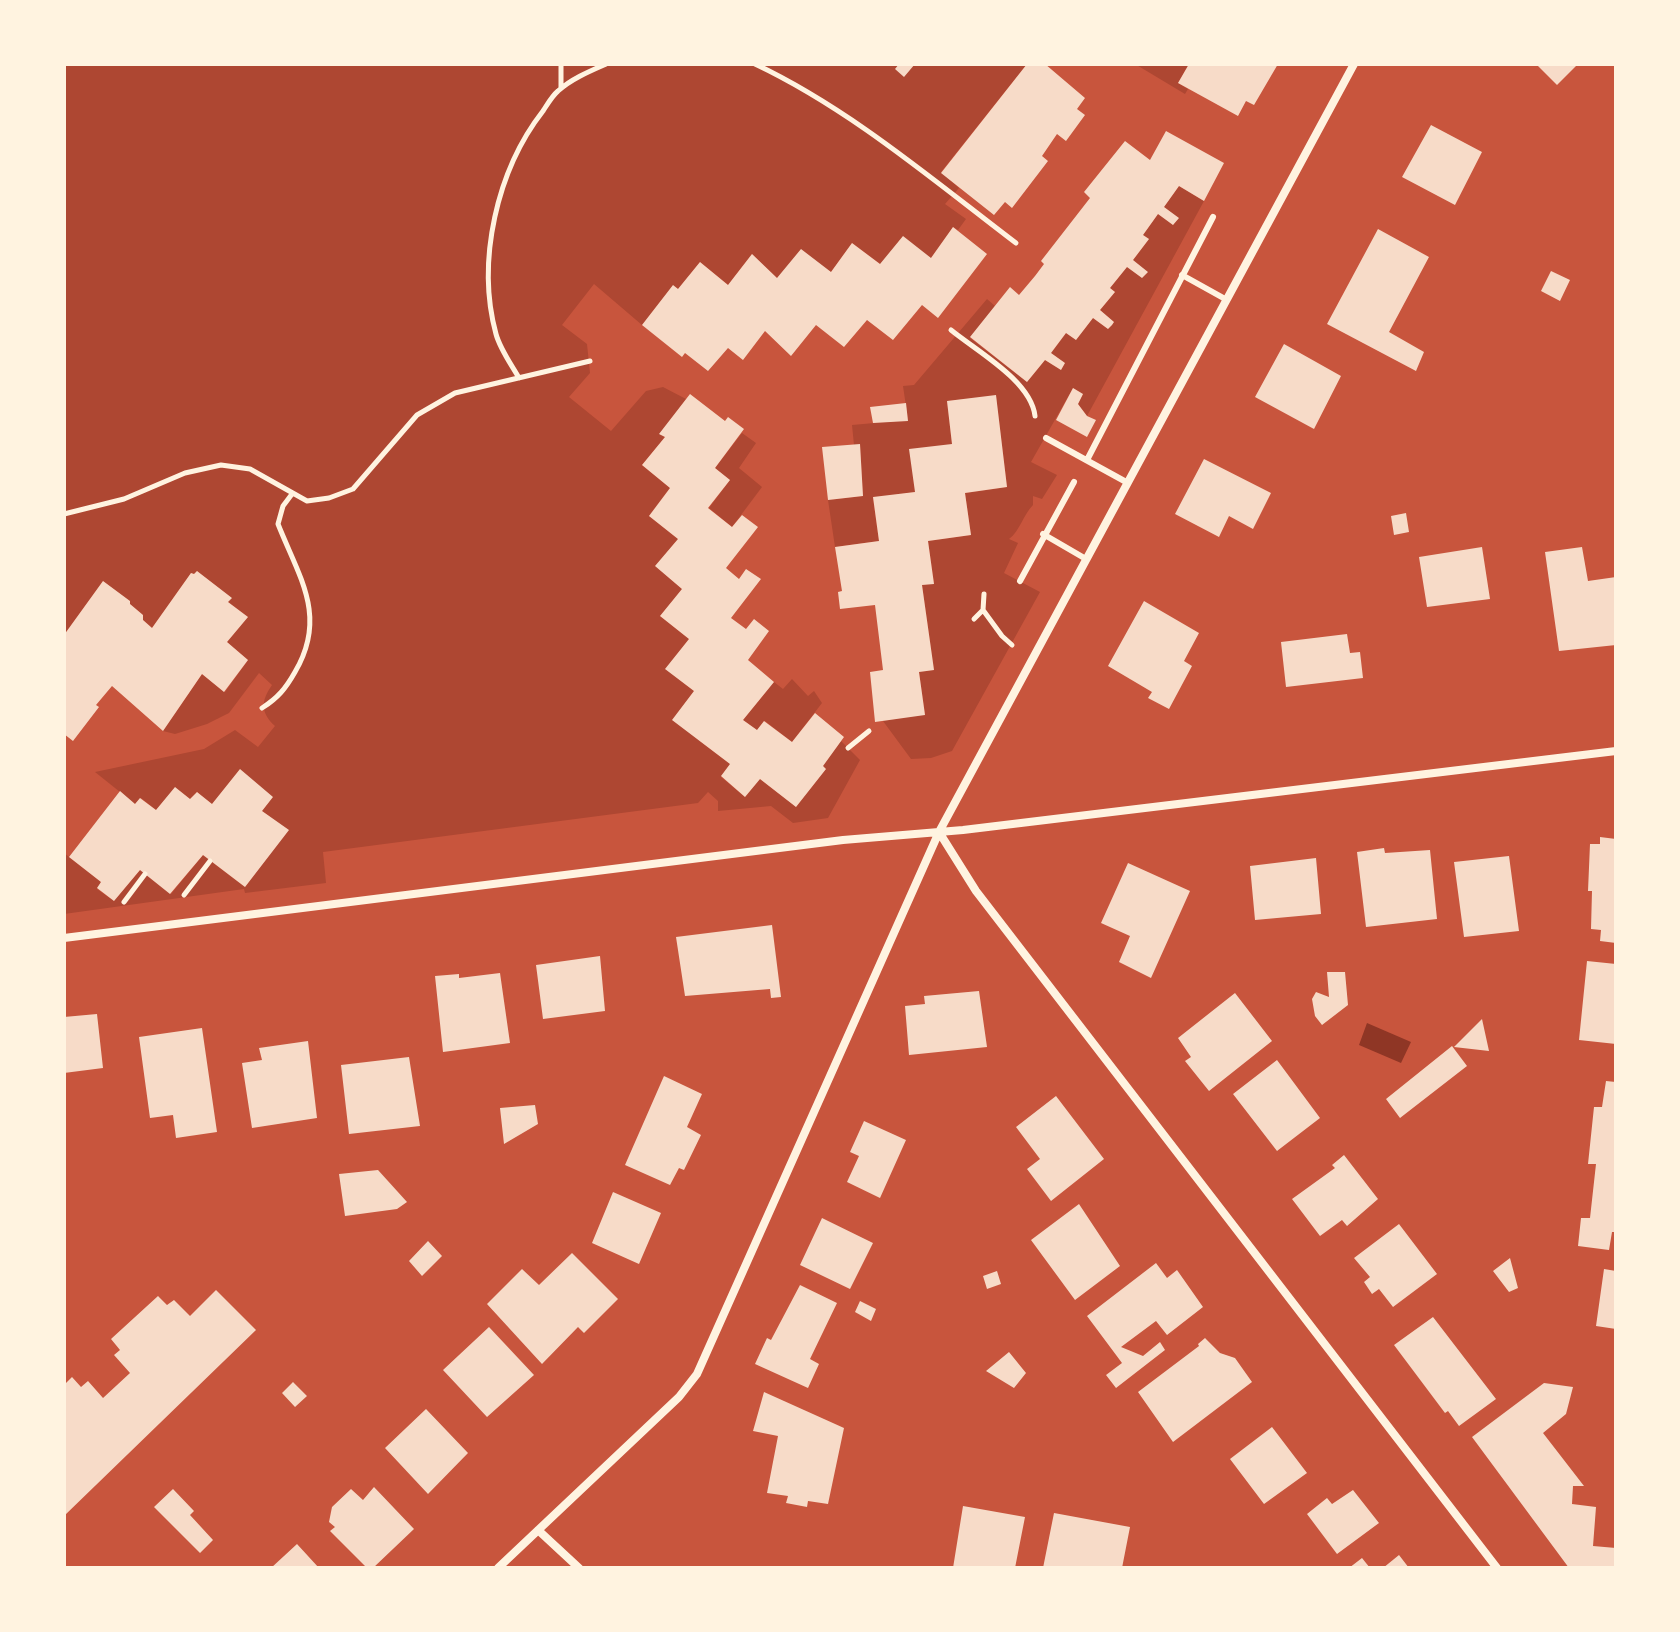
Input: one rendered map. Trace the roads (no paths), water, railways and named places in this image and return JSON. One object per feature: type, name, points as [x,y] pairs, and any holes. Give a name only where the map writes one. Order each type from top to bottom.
[{"type":"street","points":[[498,1568],[679,1397],[697,1374],[939,832],[1354,64]]},
{"type":"street","points":[[64,938],[843,840],[939,832],[1616,751]]},
{"type":"street","points":[[939,832],[976,891],[1497,1568]]},
{"type":"street","points":[[538,1530],[579,1568]]},
{"type":"lane","points":[[1087,460],[1213,217]]},
{"type":"lane","points":[[1182,275],[1227,300]]},
{"type":"lane","points":[[1046,438],[1128,483]]},
{"type":"lane","points":[[1020,581],[1074,482]]},
{"type":"lane","points":[[1043,534],[1086,559]]}]
